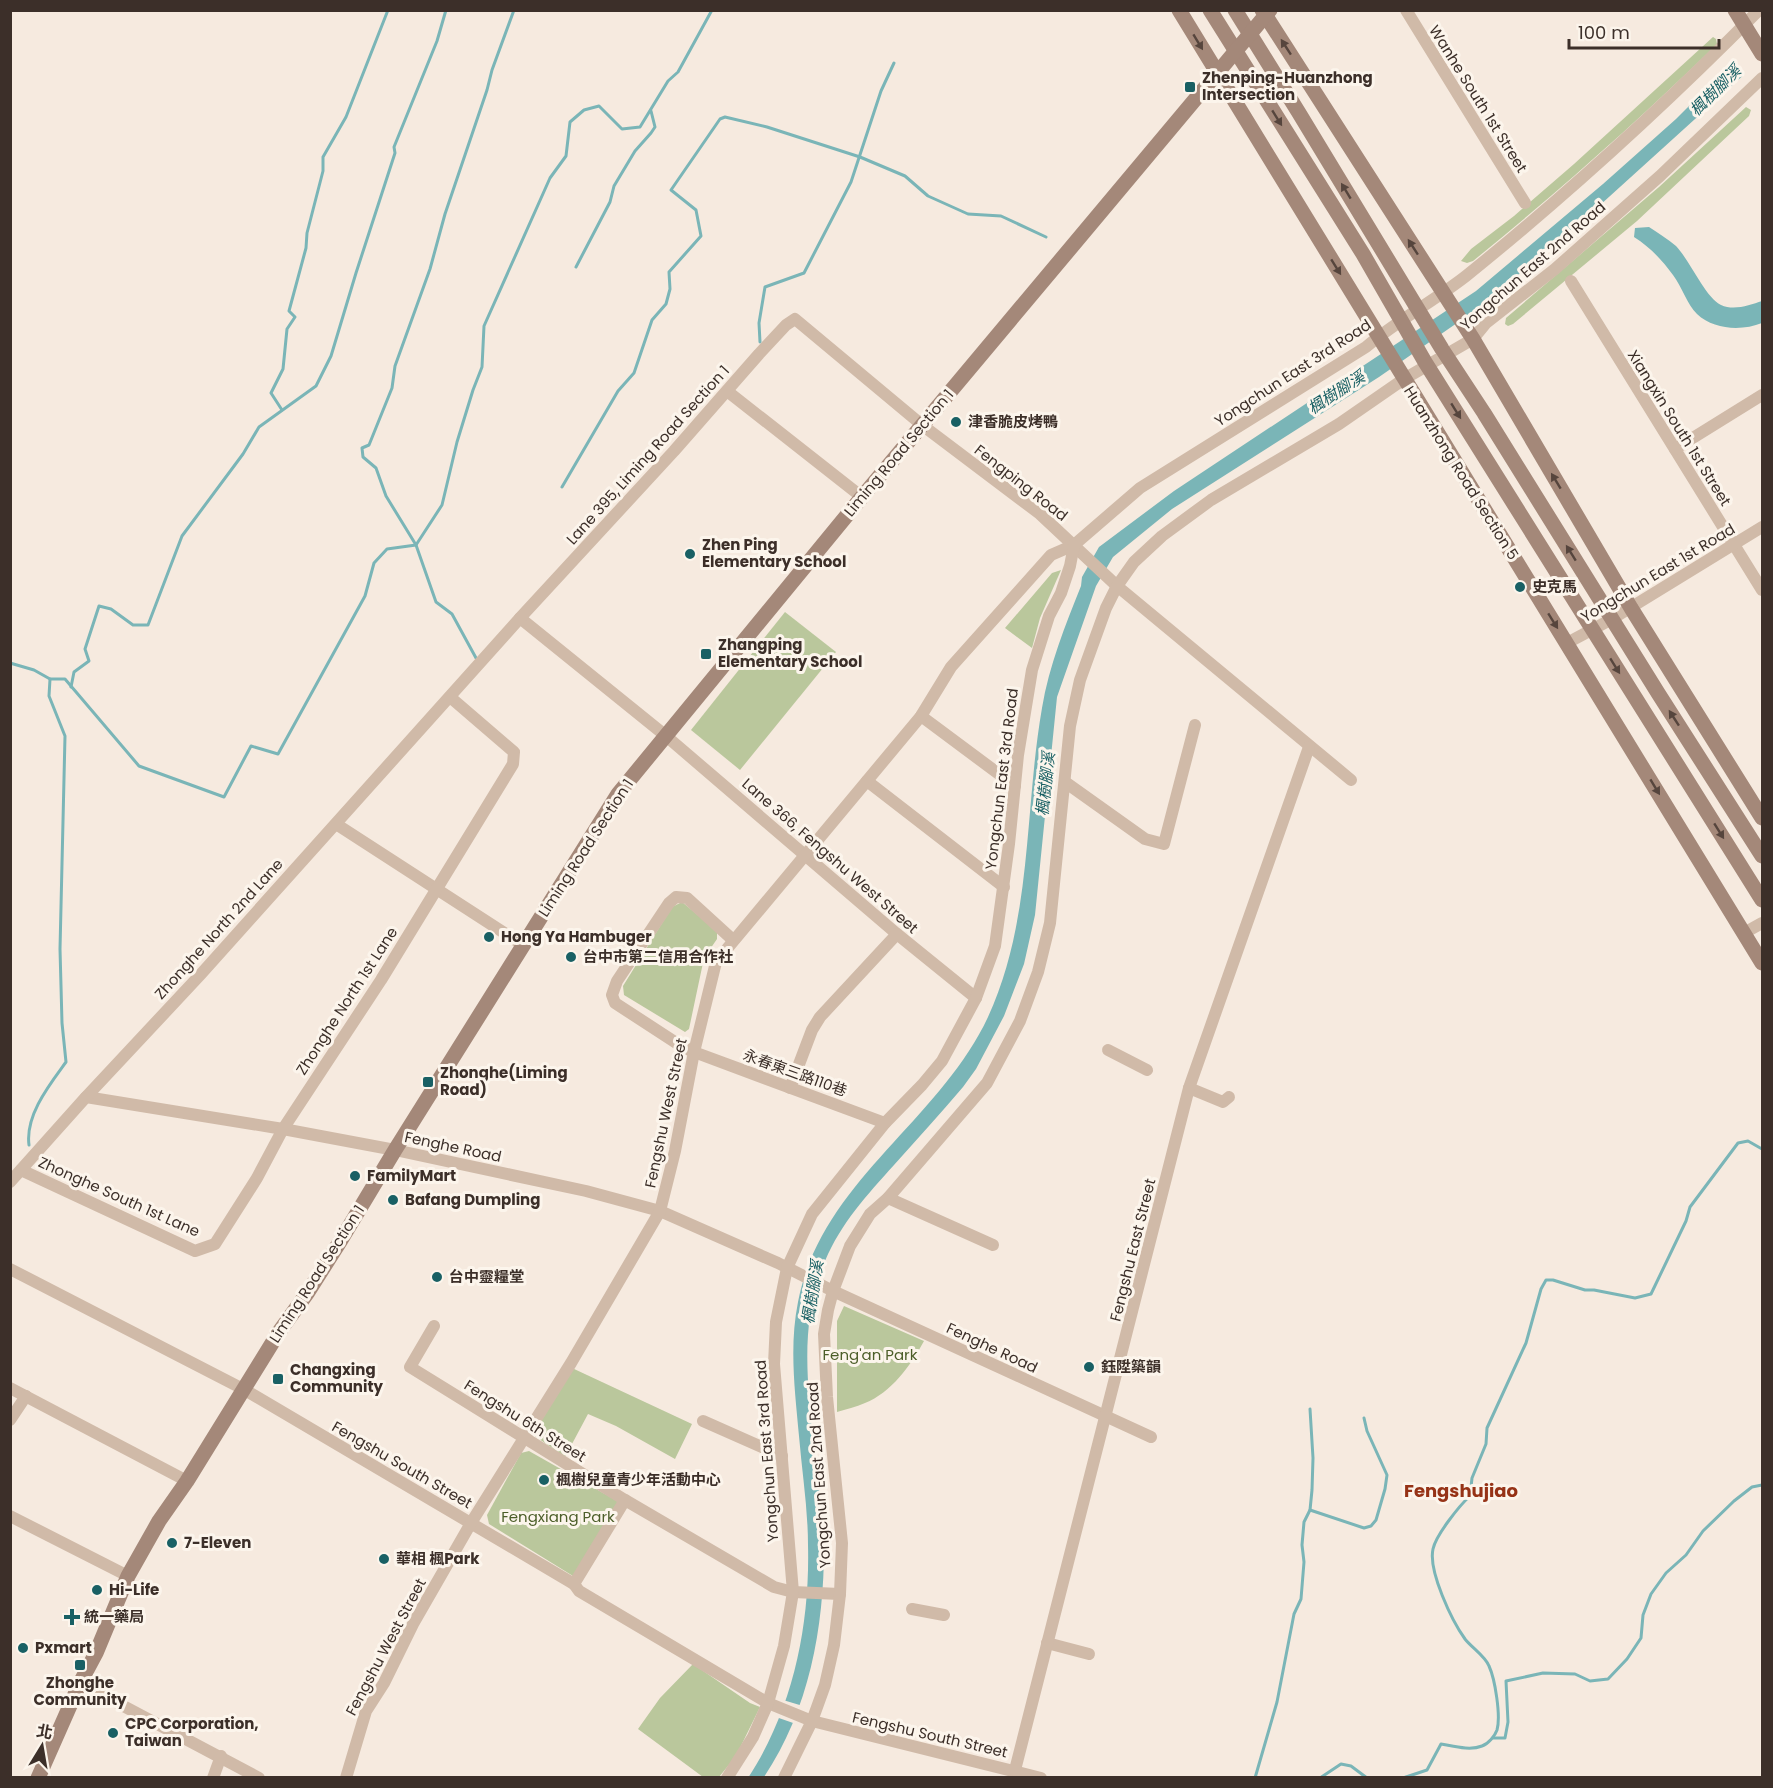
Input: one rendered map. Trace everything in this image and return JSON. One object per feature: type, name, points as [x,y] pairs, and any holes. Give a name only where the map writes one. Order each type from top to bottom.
[{"type":"street","name":"Huanzhong Road Section 5","points":[[1179,10],[1762,963]]},
{"type":"street","name":"Huanzhong Road Section 5","points":[[1210,10],[1364,254],[1426,364],[1762,900]]},
{"type":"street","points":[[1235,10],[1444,352],[1762,856]]},
{"type":"street","points":[[1735,10],[1762,54]]},
{"type":"street","name":"Yongchun East 3rd Road","points":[[727,1778],[753,1737],[768,1704],[784,1646],[793,1592],[774,1364],[776,1322],[787,1268],[812,1214],[885,1123],[942,1061],[976,998],[992,957],[1004,887],[1025,703],[1032,670],[1049,616],[1061,592],[1077,549],[1140,488],[1366,347],[1443,294],[1609,156],[1725,46],[1759,10]]},
{"type":"street","name":"Liming Road Section 1","points":[[38,1778],[80,1683],[96,1653],[128,1576],[159,1521],[245,1390],[279,1332],[341,1240],[618,794],[862,497],[1217,74],[1266,12]]},
{"type":"street","points":[[1266,12],[1471,337],[1631,608],[1762,818]]},
{"type":"street","name":"Wanhe South 1st Street","points":[[1408,12],[1525,203]]},
{"type":"street","name":"Yongchun East 2nd Road","points":[[784,1778],[812,1721],[825,1684],[834,1645],[840,1594],[842,1543],[826,1397],[824,1334],[827,1287],[870,1214],[888,1198],[987,1083],[1020,1021],[1038,972],[1050,923],[1070,726],[1080,680],[1106,608],[1117,586],[1134,562],[1162,536],[1194,512],[1339,423],[1402,377],[1471,337],[1555,269],[1660,176],[1762,78]]},
{"type":"street","name":"Xiangxin South 1st Street","points":[[1571,281],[1762,590]]},
{"type":"street","name":"Lane 395, Liming Road Section 1","points":[[450,696],[786,325],[795,319],[802,323]]},
{"type":"street","name":"Fengping Road","points":[[802,323],[922,425],[1040,514],[1117,586]]},
{"type":"street","points":[[727,391],[862,497]]},
{"type":"street","points":[[1675,449],[1762,395]]},
{"type":"street","name":"Yongchun East 1st Road","points":[[1567,644],[1631,608],[1762,527]]},
{"type":"street","name":"Fengshu West Street","points":[[346,1778],[366,1711],[376,1698],[413,1624],[471,1523],[571,1363],[660,1210],[716,962],[921,716],[951,667],[1051,555],[1077,549]]},
{"type":"street","points":[[1117,586],[1351,780]]},
{"type":"street","points":[[520,618],[666,735]]},
{"type":"street","name":"Zhonghe North 2nd Lane","points":[[10,1182],[86,1096],[201,974],[450,696]]},
{"type":"street","name":"Zhonghe North 1st Lane","points":[[283,1129],[381,980],[435,890],[489,807],[513,764],[514,752],[450,696]]},
{"type":"street","points":[[921,716],[1015,786]]},
{"type":"street","points":[[1065,783],[1145,839],[1164,844],[1195,725]]},
{"type":"street","name":"Lane 366, Fengshu West Street","points":[[666,735],[897,934],[976,998]]},
{"type":"street","name":"Fengshu East Street","points":[[1015,1770],[1190,1088],[1310,747]]},
{"type":"street","points":[[867,781],[1004,887]]},
{"type":"street","points":[[336,824],[523,945]]},
{"type":"street","name":"永春東三路110巷","points":[[733,940],[687,898],[676,897],[669,903],[614,989],[612,995],[615,1003],[694,1052],[885,1123]]},
{"type":"street","points":[[1744,933],[1762,923]]},
{"type":"street","points":[[790,1088],[812,1030],[820,1017],[897,934]]},
{"type":"street","points":[[1108,1050],[1147,1070]]},
{"type":"street","points":[[1190,1088],[1223,1102],[1229,1097]]},
{"type":"street","name":"Fenghe Road","points":[[86,1096],[395,1150],[586,1191],[660,1210],[1151,1437]]},
{"type":"street","name":"Zhonghe South 1st Lane","points":[[21,1170],[195,1251],[215,1244],[257,1178],[283,1129]]},
{"type":"street","points":[[888,1198],[993,1245]]},
{"type":"street","name":"Fengshu South Street","points":[[10,1269],[245,1390],[574,1584],[579,1591],[768,1704],[812,1721],[1041,1778]]},
{"type":"street","name":"Fengshu 6th Street","points":[[434,1326],[410,1367],[625,1500],[774,1587],[793,1592],[840,1594]]},
{"type":"street","points":[[10,1388],[187,1481]]},
{"type":"street","points":[[10,1420],[26,1396]]},
{"type":"street","points":[[703,1421],[782,1456]]},
{"type":"street","points":[[574,1584],[625,1500]]},
{"type":"street","points":[[10,1516],[128,1576]]},
{"type":"street","points":[[912,1609],[944,1615]]},
{"type":"street","points":[[1047,1643],[1089,1654]]},
{"type":"street","points":[[80,1683],[260,1778]]},
{"type":"street","points":[[213,1778],[220,1756]]},
{"type":"green space","points":[[1713,37],[1717,44],[1598,155],[1473,261],[1467,263],[1461,261],[1471,249],[1514,216],[1574,164]]},
{"type":"green space","points":[[1746,107],[1751,110],[1749,116],[1637,221],[1513,324],[1508,326],[1505,324],[1506,318],[1659,187]]},
{"type":"green space","points":[[1061,570],[1040,618],[1032,648],[1005,628],[1052,573]]},
{"type":"green space","points":[[785,612],[836,652],[740,770],[691,730]]},
{"type":"green space","points":[[682,902],[717,931],[717,939],[704,958],[689,1029],[685,1032],[624,995],[623,986],[672,907]]},
{"type":"green space","name":"Feng'an Park","points":[[844,1306],[924,1341],[906,1369],[892,1385],[865,1403],[837,1412],[837,1321]]},
{"type":"green space","points":[[572,1368],[692,1424],[675,1459],[616,1426],[588,1414],[565,1457],[532,1434]]},
{"type":"green space","name":"Fengxiang Park","points":[[529,1451],[619,1502],[573,1576],[489,1524],[487,1515],[521,1453]]},
{"type":"green space","points":[[693,1664],[750,1703],[760,1707],[736,1756],[719,1777],[703,1777],[638,1729],[660,1698]]},
{"type":"water","name":"楓樹腳溪","points":[[1762,33],[1748,71],[1599,206],[1483,305],[1379,377],[1172,509],[1113,557],[1096,586],[1057,697],[1035,915],[1024,964],[1004,1016],[976,1069],[963,1087],[855,1210],[831,1247],[817,1283],[807,1349],[809,1394],[824,1548],[817,1638],[803,1696],[779,1751],[764,1777],[748,1778],[777,1724],[787,1695],[796,1666],[806,1606],[808,1531],[794,1369],[795,1319],[798,1302],[811,1260],[830,1222],[855,1187],[941,1089],[967,1054],[988,1017],[1003,980],[1020,903],[1036,747],[1045,692],[1058,646],[1081,586],[1082,577],[1099,547],[1174,491],[1476,291],[1676,119]]},
{"type":"water","points":[[1649,227],[1676,246],[1709,295],[1721,305],[1737,307],[1762,301],[1762,323],[1754,326],[1728,328],[1712,323],[1697,314],[1665,264],[1634,237],[1635,228]]},
{"type":"pier","points":[[1762,30],[1762,60],[1746,77],[1732,60]]},
{"type":"pier","points":[[783,1700],[803,1706],[796,1724],[776,1717]]},
{"type":"waterway","points":[[282,410],[271,393],[283,369],[287,329],[295,317],[289,311],[306,248],[307,233],[323,171],[323,157],[346,117],[388,10]]},
{"type":"waterway","points":[[71,687],[74,672],[89,661],[85,649],[99,606],[111,609],[133,625],[148,625],[182,536],[243,454],[259,427],[316,386],[331,356],[395,153],[394,147],[437,41],[446,10]]},
{"type":"waterway","points":[[476,658],[452,614],[436,602],[416,545],[386,496],[376,468],[363,457],[362,448],[369,445],[392,388],[395,366],[430,269],[445,214],[514,10]]},
{"type":"waterway","points":[[29,1145],[31,1122],[35,1111],[46,1090],[66,1062],[62,1023],[60,949],[65,736],[49,696],[50,679],[65,679],[139,766],[224,797],[251,746],[278,754],[365,596],[374,563],[387,549],[416,545],[442,505],[457,442],[482,367],[484,326],[550,178],[566,156],[570,122],[584,110],[599,106],[622,129],[640,127],[668,81],[678,72],[712,10]]},
{"type":"waterway","points":[[760,342],[759,323],[765,287],[804,273],[851,182],[881,91],[894,63]]},
{"type":"waterway","points":[[576,267],[610,202],[614,186],[635,151],[655,127],[651,111]]},
{"type":"waterway","points":[[562,487],[618,391],[634,373],[652,320],[666,304],[670,289],[669,272],[701,236],[696,210],[671,190],[720,119],[725,117],[767,127],[860,157],[905,176],[928,196],[968,214],[1001,216],[1046,237]]},
{"type":"waterway","points":[[10,663],[34,670],[50,679]]},
{"type":"waterway","points":[[1403,1778],[1427,1770],[1441,1744],[1462,1748],[1477,1747],[1489,1742],[1497,1730],[1498,1707],[1489,1666],[1465,1639],[1454,1620],[1438,1582],[1432,1558],[1438,1536],[1470,1496],[1472,1478],[1486,1444],[1487,1428],[1526,1343],[1541,1289],[1546,1280],[1585,1290],[1635,1298],[1651,1294],[1686,1221],[1690,1207],[1738,1143],[1748,1141],[1762,1149]]},
{"type":"waterway","points":[[1255,1778],[1277,1702],[1294,1614],[1301,1599],[1304,1522],[1310,1510],[1312,1490],[1310,1409]]},
{"type":"waterway","points":[[1310,1510],[1364,1528],[1371,1526],[1376,1520],[1387,1475],[1367,1431],[1364,1418]]},
{"type":"waterway","points":[[1493,1738],[1505,1738],[1508,1722],[1506,1681],[1543,1673],[1575,1674],[1590,1681],[1608,1679],[1627,1659],[1641,1638],[1643,1615],[1651,1594],[1666,1573],[1686,1555],[1703,1531],[1734,1501],[1752,1487],[1762,1485]]},
{"type":"waterway","points":[[1320,1778],[1341,1764],[1351,1766],[1367,1778]]},
{"type":"place","name":"Zhenping-Huanzhong Intersection","points":[[1190,87]]},
{"type":"place","name":"津香脆皮烤鴨","points":[[956,422]]},
{"type":"place","name":"Zhen Ping Elementary School","points":[[690,554]]},
{"type":"place","name":"史克馬","points":[[1520,587]]},
{"type":"place","name":"Zhangping Elementary School","points":[[706,654]]},
{"type":"place","name":"Hong Ya Hambuger","points":[[489,937]]},
{"type":"place","name":"台中市第二信用合作社","points":[[571,957]]},
{"type":"place","name":"Zhonghe(Liming Road)","points":[[428,1082]]},
{"type":"place","name":"FamilyMart","points":[[355,1176]]},
{"type":"place","name":"Bafang Dumpling","points":[[393,1200]]},
{"type":"place","name":"台中靈糧堂","points":[[437,1277]]},
{"type":"place","name":"鈺陞築韻","points":[[1089,1367]]},
{"type":"place","name":"Changxing Community","points":[[278,1379]]},
{"type":"place","name":"楓樹兒童青少年活動中心","points":[[544,1480]]},
{"type":"place","name":"7-Eleven","points":[[172,1543]]},
{"type":"place","name":"華相 楓Park","points":[[384,1559]]},
{"type":"place","name":"Hi-Life","points":[[97,1590]]},
{"type":"place","name":"統一藥局","points":[[72,1617]]},
{"type":"place","name":"Pxmart","points":[[23,1648]]},
{"type":"place","name":"Zhonghe Community","points":[[80,1665]]},
{"type":"place","name":"CPC Corporation, Taiwan","points":[[113,1733]]},
{"type":"district","name":"Fengshujiao","points":[[1461,1491]]}]
